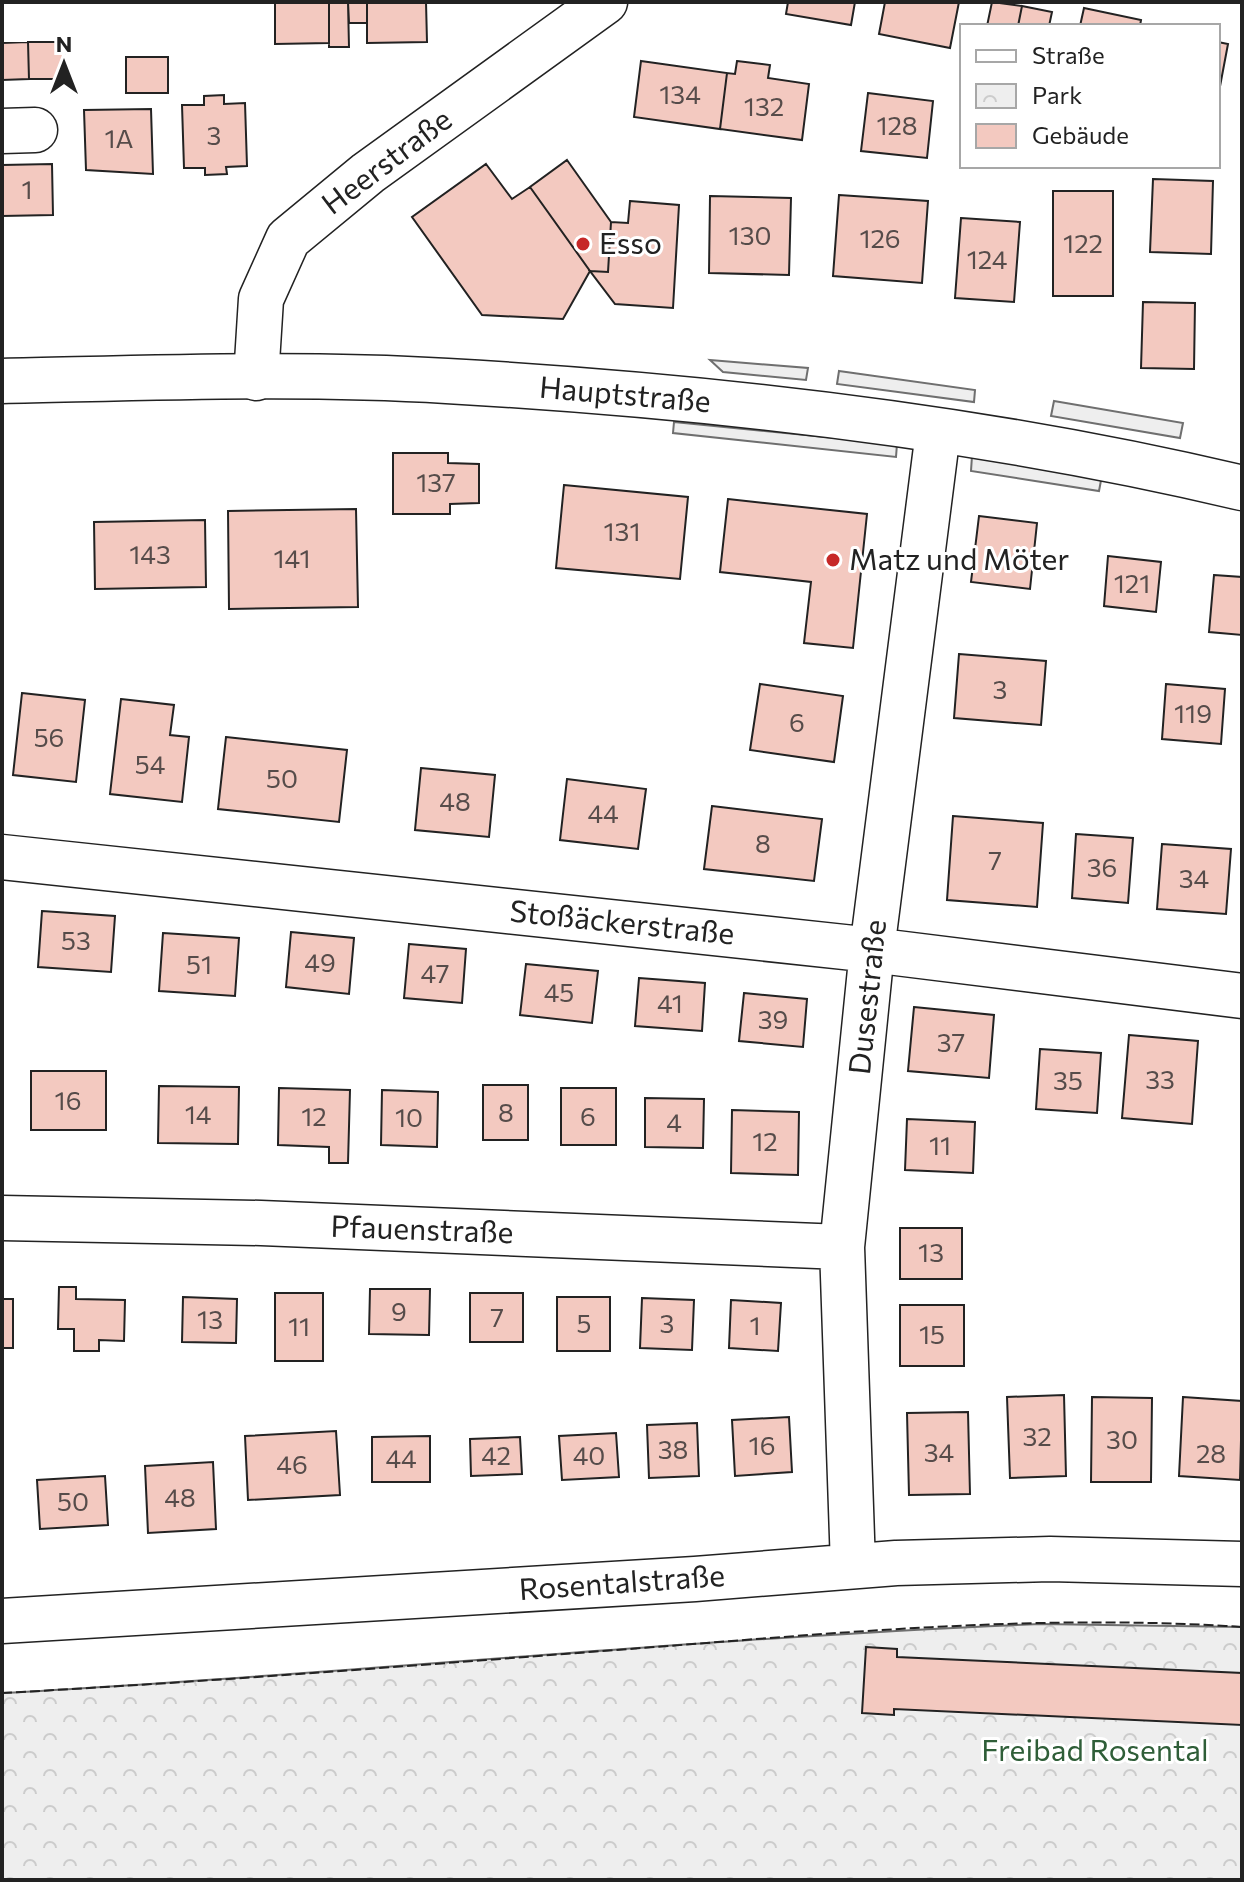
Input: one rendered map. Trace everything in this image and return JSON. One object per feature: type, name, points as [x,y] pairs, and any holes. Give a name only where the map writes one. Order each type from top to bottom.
[{"type":"street","name":"Heerstraße","points":[[256,378],[261,299],[288,239],[368,173],[605,2]]},
{"type":"street","name":"Hauptstraße","points":[[2,381],[256,378],[447,380],[636,395],[799,412],[938,432],[1182,473],[1242,488]]},
{"type":"street","name":"Dusestraße","points":[[853,1566],[842,1247],[872,950],[938,432]]},
{"type":"street","name":"Stoßäckerstraße","points":[[2,857],[872,950],[1242,996]]},
{"type":"street","name":"Pfauenstraße","points":[[2,1218],[261,1223],[842,1247]]},
{"type":"street","name":"Rosentalstraße","points":[[2,1621],[695,1579],[853,1566],[1050,1559],[1242,1564]]},
{"type":"green space","points":[[710,360],[808,368],[806,380],[723,372]]},
{"type":"green space","points":[[839,371],[975,390],[974,402],[837,384]]},
{"type":"green space","points":[[1054,401],[1183,423],[1180,438],[1051,416]]},
{"type":"green space","points":[[674,422],[897,444],[896,457],[673,433]]},
{"type":"green space","points":[[972,456],[1102,475],[1099,491],[971,471]]},
{"type":"green space","name":"Freibad Rosental","points":[[1040,1624],[1242,1627],[1242,1880],[2,1880],[2,1693],[780,1638]]},
{"type":"building","points":[[275,2],[329,2],[329,43],[275,44]]},
{"type":"building","points":[[329,2],[348,2],[349,47],[329,47]]},
{"type":"building","points":[[348,2],[367,2],[367,23],[349,23]]},
{"type":"building","points":[[367,2],[426,2],[427,42],[367,43]]},
{"type":"building","points":[[788,2],[855,2],[851,25],[786,14]]},
{"type":"building","points":[[885,2],[959,2],[950,48],[879,34]]},
{"type":"building","points":[[992,2],[1022,6],[1018,24],[987,24]]},
{"type":"building","points":[[1022,6],[1052,12],[1049,24],[1018,24]]},
{"type":"building","points":[[1084,8],[1141,20],[1140,24],[1080,24]]},
{"type":"building","points":[[28,42],[29,79],[2,80],[2,43]]},
{"type":"building","points":[[28,42],[64,42],[65,79],[29,79]]},
{"type":"building","points":[[1220,42],[1228,44],[1220,86]]},
{"type":"building","points":[[126,57],[168,57],[168,93],[126,93]]},
{"type":"building","points":[[641,61],[727,73],[720,129],[634,117]]},
{"type":"building","points":[[737,61],[770,65],[768,78],[809,84],[802,140],[720,129],[727,73],[735,74]]},
{"type":"building","points":[[868,93],[933,101],[927,158],[861,151]]},
{"type":"building","points":[[224,95],[224,104],[245,103],[247,166],[226,167],[227,174],[205,175],[205,168],[184,168],[182,105],[204,105],[204,96]]},
{"type":"building","points":[[151,109],[153,174],[86,170],[84,110]]},
{"type":"building","points":[[567,160],[611,222],[608,272],[590,271],[530,187]]},
{"type":"building","points":[[52,164],[53,215],[2,216],[2,165]]},
{"type":"building","points":[[486,164],[512,199],[530,187],[590,271],[563,319],[482,315],[412,217]]},
{"type":"building","points":[[1153,179],[1213,181],[1211,254],[1150,252]]},
{"type":"building","points":[[1053,191],[1113,191],[1113,296],[1053,296]]},
{"type":"building","points":[[839,195],[928,201],[922,283],[833,276]]},
{"type":"building","points":[[710,196],[791,198],[789,275],[709,273]]},
{"type":"building","points":[[630,201],[679,205],[673,308],[615,304],[590,271],[608,272],[611,222],[628,223]]},
{"type":"building","points":[[961,218],[1020,222],[1014,302],[955,298]]},
{"type":"building","points":[[1143,302],[1195,303],[1194,369],[1141,368]]},
{"type":"building","points":[[393,453],[448,453],[448,463],[479,464],[479,503],[450,504],[450,514],[393,514]]},
{"type":"building","points":[[564,485],[688,497],[680,579],[556,568]]},
{"type":"building","points":[[728,499],[867,514],[853,648],[804,643],[811,582],[720,572]]},
{"type":"building","points":[[356,509],[358,607],[229,609],[228,511]]},
{"type":"building","points":[[979,516],[1037,523],[1030,589],[971,582]]},
{"type":"building","points":[[205,520],[206,587],[95,589],[94,522]]},
{"type":"building","points":[[1108,556],[1161,562],[1156,612],[1104,606]]},
{"type":"building","points":[[1214,575],[1242,577],[1242,635],[1209,632]]},
{"type":"building","points":[[959,654],[1046,661],[1041,725],[954,718]]},
{"type":"building","points":[[760,684],[843,696],[834,762],[750,750]]},
{"type":"building","points":[[1166,684],[1225,689],[1221,744],[1162,739]]},
{"type":"building","points":[[22,693],[85,700],[76,782],[13,775]]},
{"type":"building","points":[[121,699],[174,705],[170,735],[189,737],[182,802],[110,794]]},
{"type":"building","points":[[226,737],[347,750],[339,822],[218,809]]},
{"type":"building","points":[[421,768],[495,775],[489,837],[415,830]]},
{"type":"building","points":[[567,779],[646,789],[638,849],[560,840]]},
{"type":"building","points":[[712,806],[822,819],[814,881],[704,869]]},
{"type":"building","points":[[953,816],[1043,823],[1037,907],[947,900]]},
{"type":"building","points":[[1076,834],[1133,838],[1128,903],[1072,898]]},
{"type":"building","points":[[1162,844],[1231,849],[1226,914],[1157,909]]},
{"type":"building","points":[[42,911],[115,916],[111,972],[38,967]]},
{"type":"building","points":[[291,932],[354,938],[349,994],[286,987]]},
{"type":"building","points":[[163,933],[239,938],[235,996],[159,991]]},
{"type":"building","points":[[409,944],[466,949],[462,1003],[404,998]]},
{"type":"building","points":[[526,964],[598,971],[592,1023],[520,1015]]},
{"type":"building","points":[[639,978],[705,983],[702,1031],[635,1026]]},
{"type":"building","points":[[744,993],[807,999],[803,1047],[739,1041]]},
{"type":"building","points":[[914,1007],[994,1015],[989,1078],[908,1071]]},
{"type":"building","points":[[1129,1035],[1198,1041],[1192,1124],[1122,1118]]},
{"type":"building","points":[[1040,1049],[1101,1053],[1097,1113],[1036,1109]]},
{"type":"building","points":[[31,1071],[106,1071],[106,1130],[31,1130]]},
{"type":"building","points":[[483,1085],[528,1085],[528,1140],[483,1140]]},
{"type":"building","points":[[159,1086],[239,1087],[238,1144],[158,1143]]},
{"type":"building","points":[[279,1088],[350,1090],[348,1163],[329,1163],[329,1147],[278,1145]]},
{"type":"building","points":[[561,1088],[616,1088],[616,1145],[561,1145]]},
{"type":"building","points":[[382,1090],[438,1092],[437,1147],[381,1145]]},
{"type":"building","points":[[645,1098],[704,1099],[703,1148],[645,1147]]},
{"type":"building","points":[[732,1110],[799,1112],[798,1175],[731,1173]]},
{"type":"building","points":[[907,1119],[975,1122],[973,1173],[905,1170]]},
{"type":"building","points":[[900,1228],[962,1228],[962,1279],[900,1279]]},
{"type":"building","points":[[59,1287],[76,1287],[76,1299],[125,1300],[124,1341],[99,1340],[99,1351],[74,1351],[74,1329],[58,1329]]},
{"type":"building","points":[[370,1289],[430,1289],[429,1335],[369,1334]]},
{"type":"building","points":[[275,1293],[323,1293],[323,1361],[275,1361]]},
{"type":"building","points":[[470,1293],[523,1293],[523,1342],[470,1342]]},
{"type":"building","points":[[183,1297],[237,1299],[236,1343],[182,1342]]},
{"type":"building","points":[[557,1297],[610,1297],[610,1351],[557,1351]]},
{"type":"building","points":[[642,1298],[694,1300],[692,1350],[640,1348]]},
{"type":"building","points":[[2,1299],[13,1299],[13,1348],[2,1348]]},
{"type":"building","points":[[731,1300],[781,1303],[778,1351],[729,1348]]},
{"type":"building","points":[[900,1305],[964,1305],[964,1366],[900,1366]]},
{"type":"building","points":[[1064,1395],[1066,1476],[1010,1478],[1007,1397]]},
{"type":"building","points":[[1092,1397],[1152,1398],[1151,1482],[1091,1482]]},
{"type":"building","points":[[1183,1397],[1242,1401],[1240,1480],[1179,1476]]},
{"type":"building","points":[[968,1412],[970,1494],[909,1495],[907,1413]]},
{"type":"building","points":[[789,1417],[792,1472],[735,1476],[732,1420]]},
{"type":"building","points":[[697,1423],[699,1476],[649,1478],[647,1425]]},
{"type":"building","points":[[336,1431],[340,1495],[248,1500],[245,1436]]},
{"type":"building","points":[[616,1433],[619,1477],[562,1480],[559,1436]]},
{"type":"building","points":[[430,1436],[430,1482],[372,1482],[372,1437]]},
{"type":"building","points":[[520,1437],[522,1474],[471,1476],[470,1439]]},
{"type":"building","points":[[213,1462],[216,1529],[148,1533],[145,1466]]},
{"type":"building","points":[[105,1476],[108,1525],[40,1529],[37,1480]]},
{"type":"building","points":[[866,1647],[897,1649],[897,1657],[1242,1673],[1242,1725],[894,1709],[894,1715],[862,1713]]},
{"type":"fence","points":[[2,1693],[955,1626],[1098,1622],[1242,1627]]},
{"type":"place","name":"Esso","points":[[583,244]]},
{"type":"place","name":"Matz und Möter","points":[[833,560]]}]
